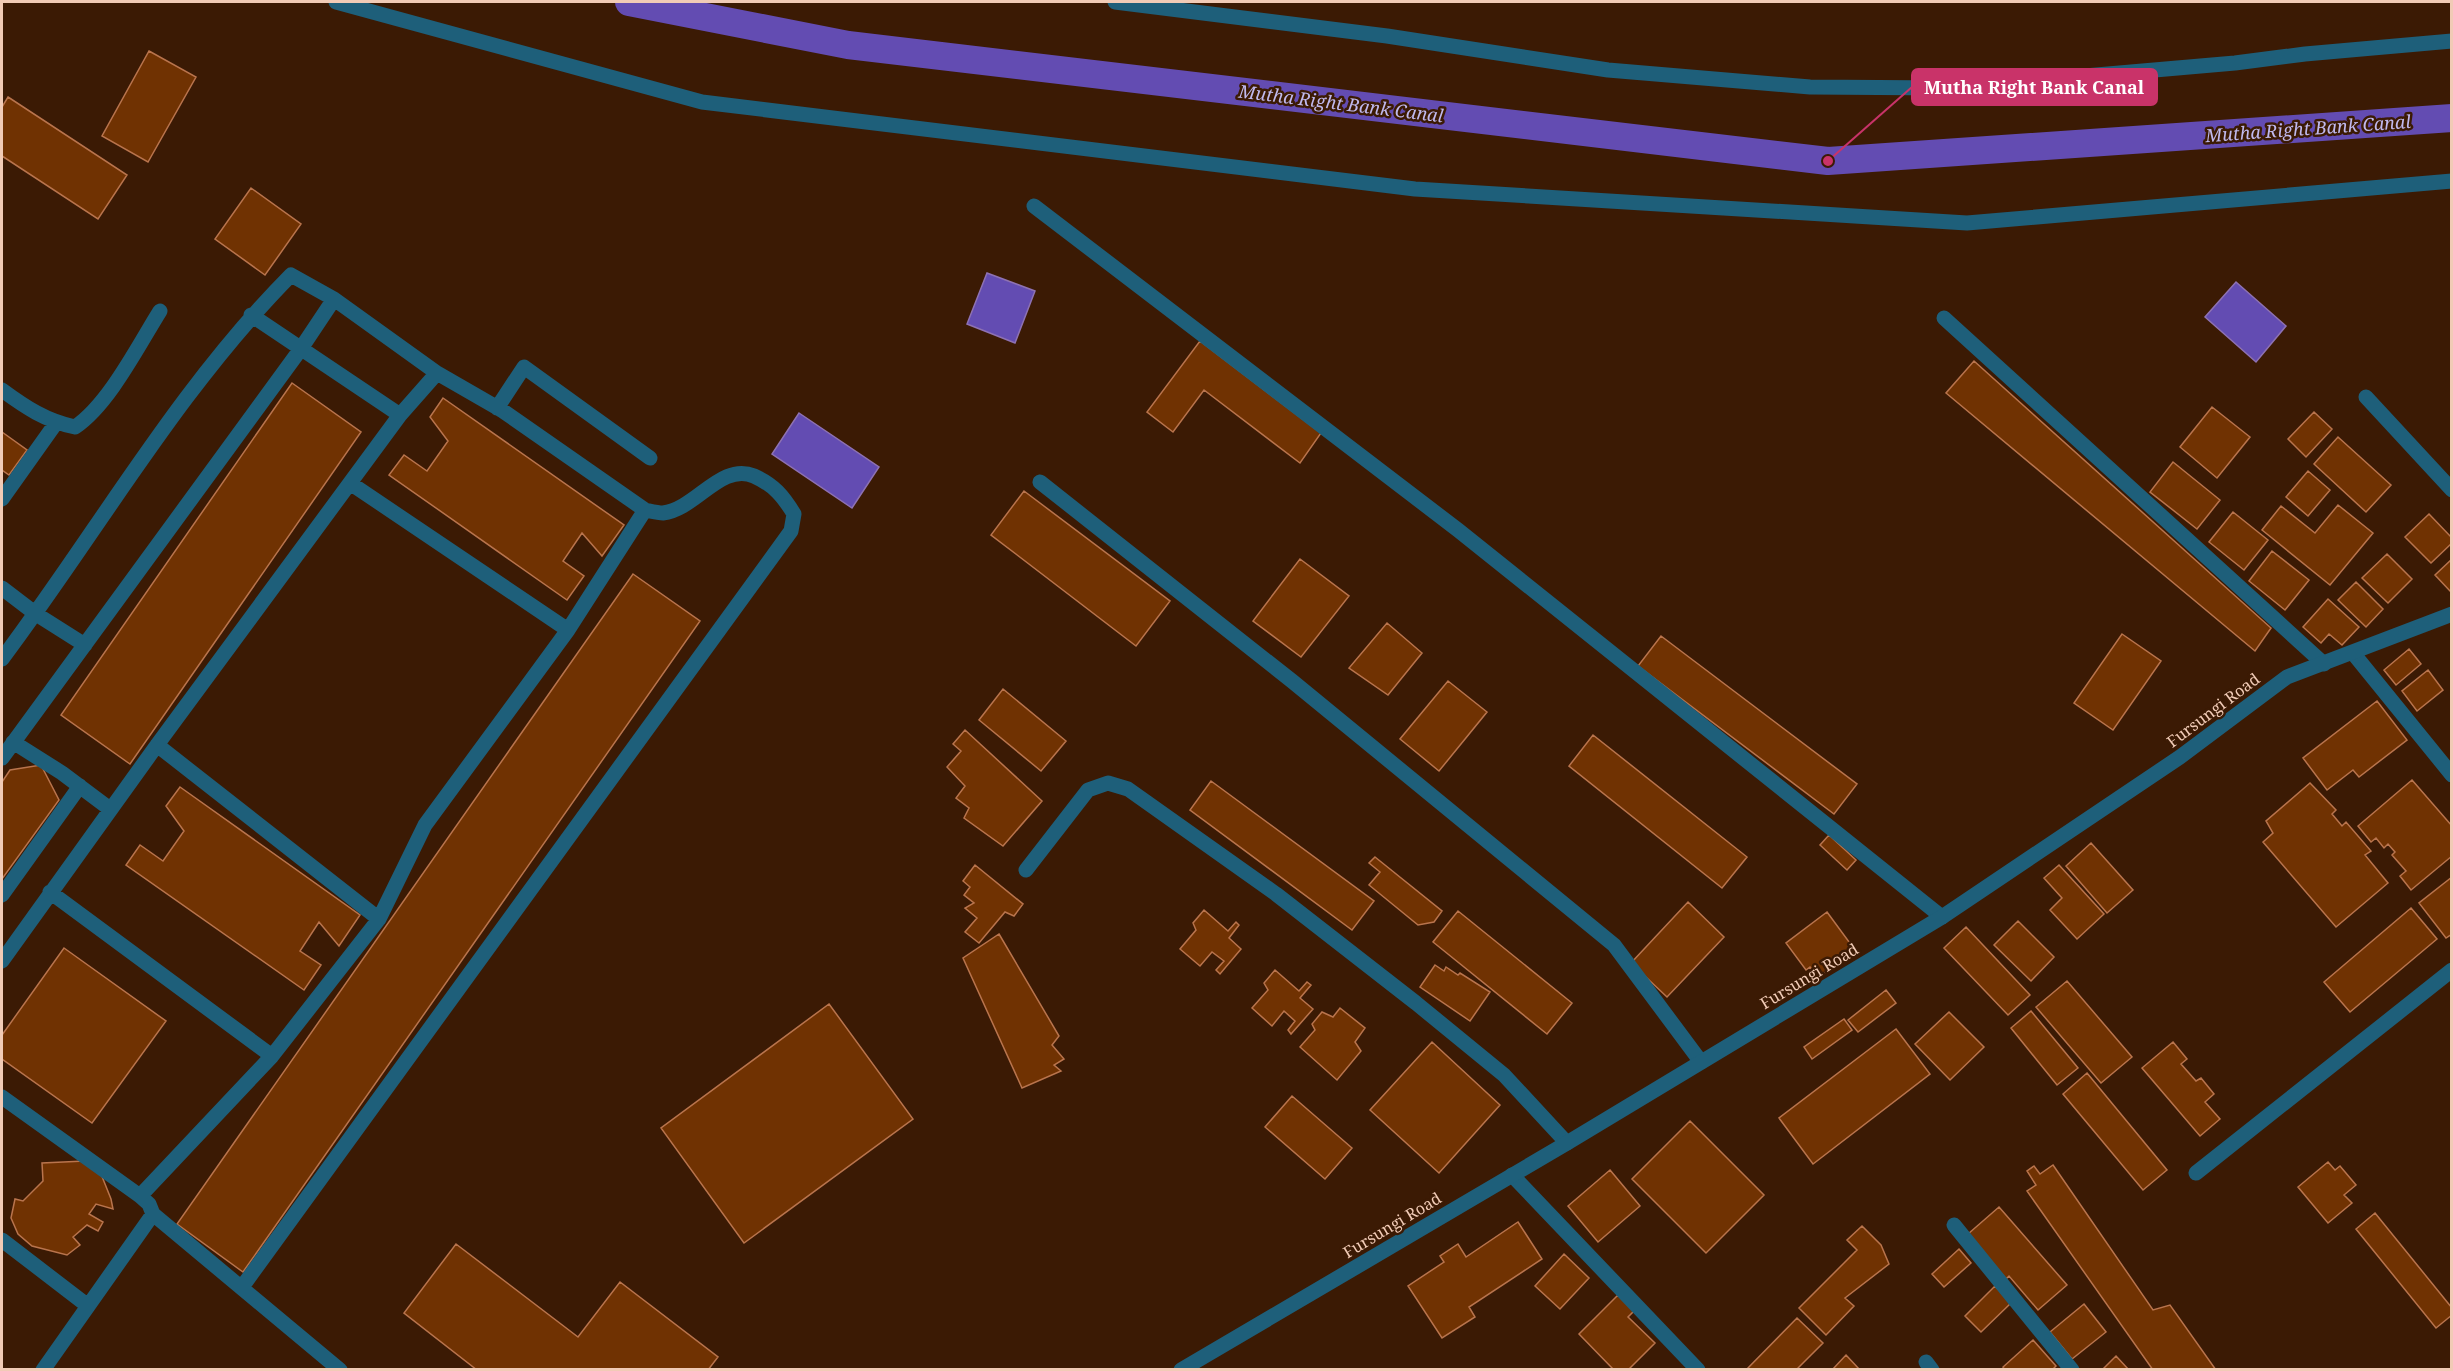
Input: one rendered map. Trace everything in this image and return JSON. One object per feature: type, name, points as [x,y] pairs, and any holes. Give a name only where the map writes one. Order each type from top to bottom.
[{"type":"street","points":[[336,2],[702,102],[1415,189],[1967,223],[2451,181]]},
{"type":"street","points":[[1116,2],[1387,36],[1608,70],[1810,87],[1947,88],[2235,63],[2451,41]]},
{"type":"street","points":[[1034,206],[1458,530],[1942,917]]},
{"type":"street","points":[[2,659],[207,370],[251,315],[291,275],[334,299],[437,373],[497,408],[645,510],[663,513],[689,504],[723,478],[745,472],[764,480],[780,491],[794,514],[791,531],[242,1287]]},
{"type":"street","points":[[2,758],[300,350],[334,299]]},
{"type":"street","points":[[2,390],[32,412],[56,423],[75,427],[88,418],[106,395],[160,311]]},
{"type":"street","points":[[251,315],[400,415]]},
{"type":"street","points":[[1944,318],[2324,664]]},
{"type":"street","points":[[497,408],[524,367],[650,459]]},
{"type":"street","points":[[2,960],[110,809],[400,415],[437,373]]},
{"type":"street","points":[[2366,397],[2451,490]]},
{"type":"street","points":[[2,499],[56,423]]},
{"type":"street","points":[[1040,482],[1292,681],[1614,945],[1701,1062]]},
{"type":"street","points":[[350,483],[568,630]]},
{"type":"street","points":[[141,1196],[272,1056],[379,919],[425,825],[568,630],[645,510]]},
{"type":"street","points":[[2,588],[36,614],[85,645]]},
{"type":"street","name":"Fursungi Road","points":[[1181,1370],[1567,1143],[1942,917],[2180,757],[2288,677],[2451,614]]},
{"type":"street","points":[[2354,653],[2451,775]]},
{"type":"street","points":[[14,742],[110,809]]},
{"type":"street","points":[[157,745],[379,919]]},
{"type":"street","points":[[1026,870],[1088,790],[1108,783],[1128,789],[1276,894],[1416,1003],[1504,1075],[1567,1143]]},
{"type":"street","points":[[2,895],[80,786]]},
{"type":"street","points":[[50,892],[272,1056]]},
{"type":"street","points":[[2196,1173],[2451,970]]},
{"type":"street","points":[[2,1097],[141,1196],[149,1204],[153,1214],[340,1370]]},
{"type":"street","points":[[1512,1175],[1698,1370]]},
{"type":"street","points":[[43,1370],[153,1214]]},
{"type":"street","points":[[1954,1225],[2073,1370]]},
{"type":"street","points":[[2,1240],[88,1306]]},
{"type":"shaded area","points":[[987,273],[1035,291],[1015,343],[967,324]]},
{"type":"shaded area","points":[[2236,282],[2286,326],[2256,362],[2205,317]]},
{"type":"shaded area","points":[[799,413],[879,467],[852,508],[772,454]]},
{"type":"building","points":[[149,51],[196,77],[148,162],[102,136]]},
{"type":"building","points":[[8,97],[127,175],[98,219],[2,156],[2,107]]},
{"type":"building","points":[[251,188],[301,224],[265,275],[215,239]]},
{"type":"building","points":[[1200,341],[1321,433],[1300,463],[1204,390],[1173,432],[1147,412]]},
{"type":"building","points":[[1974,361],[2271,628],[2255,651],[1946,393]]},
{"type":"building","points":[[292,383],[361,432],[130,764],[61,715]]},
{"type":"building","points":[[443,398],[624,525],[602,556],[582,533],[563,561],[584,576],[567,600],[389,475],[404,455],[427,471],[448,441],[430,417]]},
{"type":"building","points":[[2212,407],[2250,437],[2217,478],[2180,447]]},
{"type":"building","points":[[2314,412],[2332,429],[2306,457],[2288,439]]},
{"type":"building","points":[[2,432],[27,450],[9,475],[2,470]]},
{"type":"building","points":[[2338,437],[2391,485],[2366,512],[2314,464]]},
{"type":"building","points":[[2173,462],[2220,500],[2197,529],[2150,492]]},
{"type":"building","points":[[2308,471],[2330,490],[2308,516],[2286,497]]},
{"type":"building","points":[[1024,491],[1170,601],[1136,646],[991,535]]},
{"type":"building","points":[[2338,505],[2373,533],[2330,585],[2262,530],[2281,506],[2315,533]]},
{"type":"building","points":[[2233,512],[2268,540],[2244,570],[2209,542]]},
{"type":"building","points":[[2429,514],[2452,538],[2452,543],[2431,563],[2405,537]]},
{"type":"building","points":[[2272,551],[2309,580],[2285,610],[2249,581]]},
{"type":"building","points":[[2387,554],[2412,579],[2388,603],[2362,578]]},
{"type":"building","points":[[1300,559],[1349,596],[1301,657],[1253,621]]},
{"type":"building","points":[[2452,559],[2452,589],[2450,591],[2435,575]]},
{"type":"building","points":[[633,574],[700,621],[243,1272],[177,1224]]},
{"type":"building","points":[[2356,582],[2383,609],[2366,627],[2338,600]]},
{"type":"building","points":[[2328,599],[2359,627],[2342,645],[2329,634],[2321,643],[2303,627]]},
{"type":"building","points":[[1387,623],[1422,653],[1388,695],[1349,668]]},
{"type":"building","points":[[2122,634],[2161,661],[2113,730],[2074,703]]},
{"type":"building","points":[[1661,636],[1857,784],[1834,814],[1638,666]]},
{"type":"building","points":[[2409,649],[2421,664],[2396,685],[2384,670]]},
{"type":"building","points":[[2428,670],[2443,690],[2417,711],[2402,691]]},
{"type":"building","points":[[1448,681],[1487,712],[1439,771],[1400,739]]},
{"type":"building","points":[[1003,689],[1066,741],[1041,771],[979,720]]},
{"type":"building","points":[[2377,701],[2407,740],[2359,777],[2353,770],[2327,790],[2303,758]]},
{"type":"building","points":[[965,730],[1042,801],[1003,846],[964,818],[969,808],[956,798],[965,786],[947,767],[961,751],[953,744]]},
{"type":"building","points":[[1593,735],[1747,857],[1722,888],[1569,766]]},
{"type":"building","points":[[41,765],[59,800],[2,879],[2,782],[10,770]]},
{"type":"building","points":[[2412,780],[2452,826],[2452,856],[2411,890],[2400,876],[2406,871],[2392,855],[2395,852],[2388,844],[2384,848],[2376,838],[2371,842],[2358,826]]},
{"type":"building","points":[[1211,781],[1374,901],[1352,930],[1190,810]]},
{"type":"building","points":[[2310,783],[2336,810],[2332,814],[2342,826],[2346,822],[2371,851],[2365,855],[2388,883],[2336,927],[2263,842],[2273,833],[2266,821]]},
{"type":"building","points":[[180,787],[360,915],[339,946],[319,922],[300,951],[321,965],[304,990],[126,865],[140,845],[163,861],[184,831],[166,806]]},
{"type":"building","points":[[1829,835],[1856,860],[1847,870],[1820,845]]},
{"type":"building","points":[[2091,843],[2133,890],[2107,913],[2066,866]]},
{"type":"building","points":[[1375,857],[1442,911],[1434,922],[1418,925],[1369,885],[1380,872],[1369,863]]},
{"type":"building","points":[[975,865],[1023,904],[1014,916],[1005,912],[979,943],[965,932],[977,918],[965,908],[974,903],[964,895],[970,887],[963,881]]},
{"type":"building","points":[[2059,865],[2104,914],[2077,939],[2050,910],[2062,898],[2044,878]]},
{"type":"building","points":[[2452,877],[2452,934],[2446,938],[2419,903]]},
{"type":"building","points":[[1688,902],[1724,937],[1667,997],[1631,963]]},
{"type":"building","points":[[2411,908],[2437,939],[2350,1012],[2324,982]]},
{"type":"building","points":[[1204,910],[1228,931],[1236,922],[1239,925],[1229,938],[1241,949],[1220,974],[1216,970],[1224,961],[1212,952],[1200,966],[1180,949],[1196,930],[1193,923]]},
{"type":"building","points":[[1458,911],[1572,1003],[1547,1034],[1433,942]]},
{"type":"building","points":[[1827,912],[1855,950],[1818,978],[1810,967],[1806,970],[1786,943]]},
{"type":"building","points":[[2018,921],[2054,957],[2031,981],[1994,945]]},
{"type":"building","points":[[1966,927],[2030,995],[2008,1015],[1944,948]]},
{"type":"building","points":[[999,934],[1059,1036],[1052,1045],[1064,1059],[1054,1065],[1061,1071],[1022,1088],[963,958]]},
{"type":"building","points":[[64,948],[166,1021],[92,1123],[2,1059],[2,1035]]},
{"type":"building","points":[[1435,965],[1444,971],[1446,967],[1458,975],[1460,973],[1490,992],[1470,1021],[1420,987]]},
{"type":"building","points":[[1275,970],[1299,991],[1307,982],[1311,985],[1300,998],[1313,1009],[1291,1034],[1288,1030],[1295,1021],[1284,1011],[1272,1026],[1252,1008],[1268,990],[1264,983]]},
{"type":"building","points":[[2067,981],[2132,1057],[2101,1083],[2036,1007]]},
{"type":"building","points":[[1886,990],[1896,1003],[1858,1032],[1848,1020]]},
{"type":"building","points":[[829,1004],[913,1119],[744,1243],[661,1128]]},
{"type":"building","points":[[1340,1008],[1365,1028],[1355,1042],[1361,1051],[1337,1080],[1300,1047],[1315,1030],[1312,1024],[1322,1012],[1333,1017]]},
{"type":"building","points":[[2031,1011],[2078,1068],[2057,1085],[2011,1028]]},
{"type":"building","points":[[1949,1012],[1984,1047],[1950,1080],[1915,1044]]},
{"type":"building","points":[[1844,1019],[1852,1030],[1812,1059],[1804,1047]]},
{"type":"building","points":[[1896,1029],[1930,1074],[1813,1164],[1779,1118]]},
{"type":"building","points":[[1432,1042],[1500,1105],[1439,1173],[1370,1110]]},
{"type":"building","points":[[2173,1042],[2187,1059],[2181,1064],[2196,1081],[2201,1078],[2214,1094],[2205,1102],[2220,1119],[2200,1136],[2142,1068]]},
{"type":"building","points":[[2087,1073],[2167,1170],[2143,1190],[2063,1094]]},
{"type":"building","points":[[1292,1096],[1352,1148],[1325,1179],[1265,1127]]},
{"type":"building","points":[[1690,1121],[1764,1195],[1706,1253],[1632,1179]]},
{"type":"building","points":[[85,1161],[99,1169],[113,1209],[96,1204],[89,1214],[103,1222],[98,1231],[87,1225],[73,1237],[80,1245],[67,1255],[32,1246],[18,1234],[11,1218],[15,1199],[23,1201],[43,1181],[42,1163]]},
{"type":"building","points":[[2328,1162],[2335,1170],[2340,1166],[2356,1185],[2344,1195],[2352,1203],[2328,1223],[2298,1187]]},
{"type":"building","points":[[2053,1165],[2153,1310],[2170,1305],[2216,1370],[2153,1370],[2027,1191],[2036,1185],[2027,1171],[2034,1166],[2040,1174]]},
{"type":"building","points":[[1610,1170],[1640,1206],[1598,1242],[1568,1206]]},
{"type":"building","points":[[1999,1207],[2067,1285],[2038,1310],[2009,1276],[2006,1279],[1968,1234]]},
{"type":"building","points":[[2375,1213],[2452,1308],[2452,1315],[2436,1328],[2356,1229]]},
{"type":"building","points":[[1518,1222],[1542,1259],[1469,1307],[1475,1317],[1442,1338],[1408,1286],[1444,1262],[1440,1256],[1458,1244],[1466,1257]]},
{"type":"building","points":[[1862,1226],[1881,1245],[1889,1264],[1845,1298],[1854,1306],[1826,1335],[1799,1308],[1857,1250],[1847,1240]]},
{"type":"building","points":[[456,1244],[578,1337],[620,1282],[718,1357],[708,1370],[477,1370],[404,1313]]},
{"type":"building","points":[[1959,1249],[1971,1263],[1944,1287],[1932,1274]]},
{"type":"building","points":[[1564,1254],[1589,1278],[1560,1309],[1535,1286]]},
{"type":"building","points":[[1995,1286],[2011,1303],[1981,1332],[1965,1316]]},
{"type":"building","points":[[1618,1295],[1634,1311],[1628,1317],[1655,1343],[1628,1370],[1614,1370],[1579,1334]]},
{"type":"building","points":[[2084,1304],[2106,1332],[2072,1359],[2050,1332]]},
{"type":"building","points":[[1797,1318],[1823,1343],[1796,1370],[1746,1370]]},
{"type":"building","points":[[2033,1340],[2056,1366],[2052,1370],[2005,1370],[2003,1367]]},
{"type":"building","points":[[1846,1355],[1860,1370],[1832,1370]]},
{"type":"building","points":[[2116,1356],[2129,1370],[2102,1370]]},
{"type":"waterway","name":"Mutha Right Bank Canal","points":[[629,2],[848,45],[1828,161],[2452,118]]},
{"type":"place","name":"Mutha Right Bank Canal","points":[[1828,161]]}]
